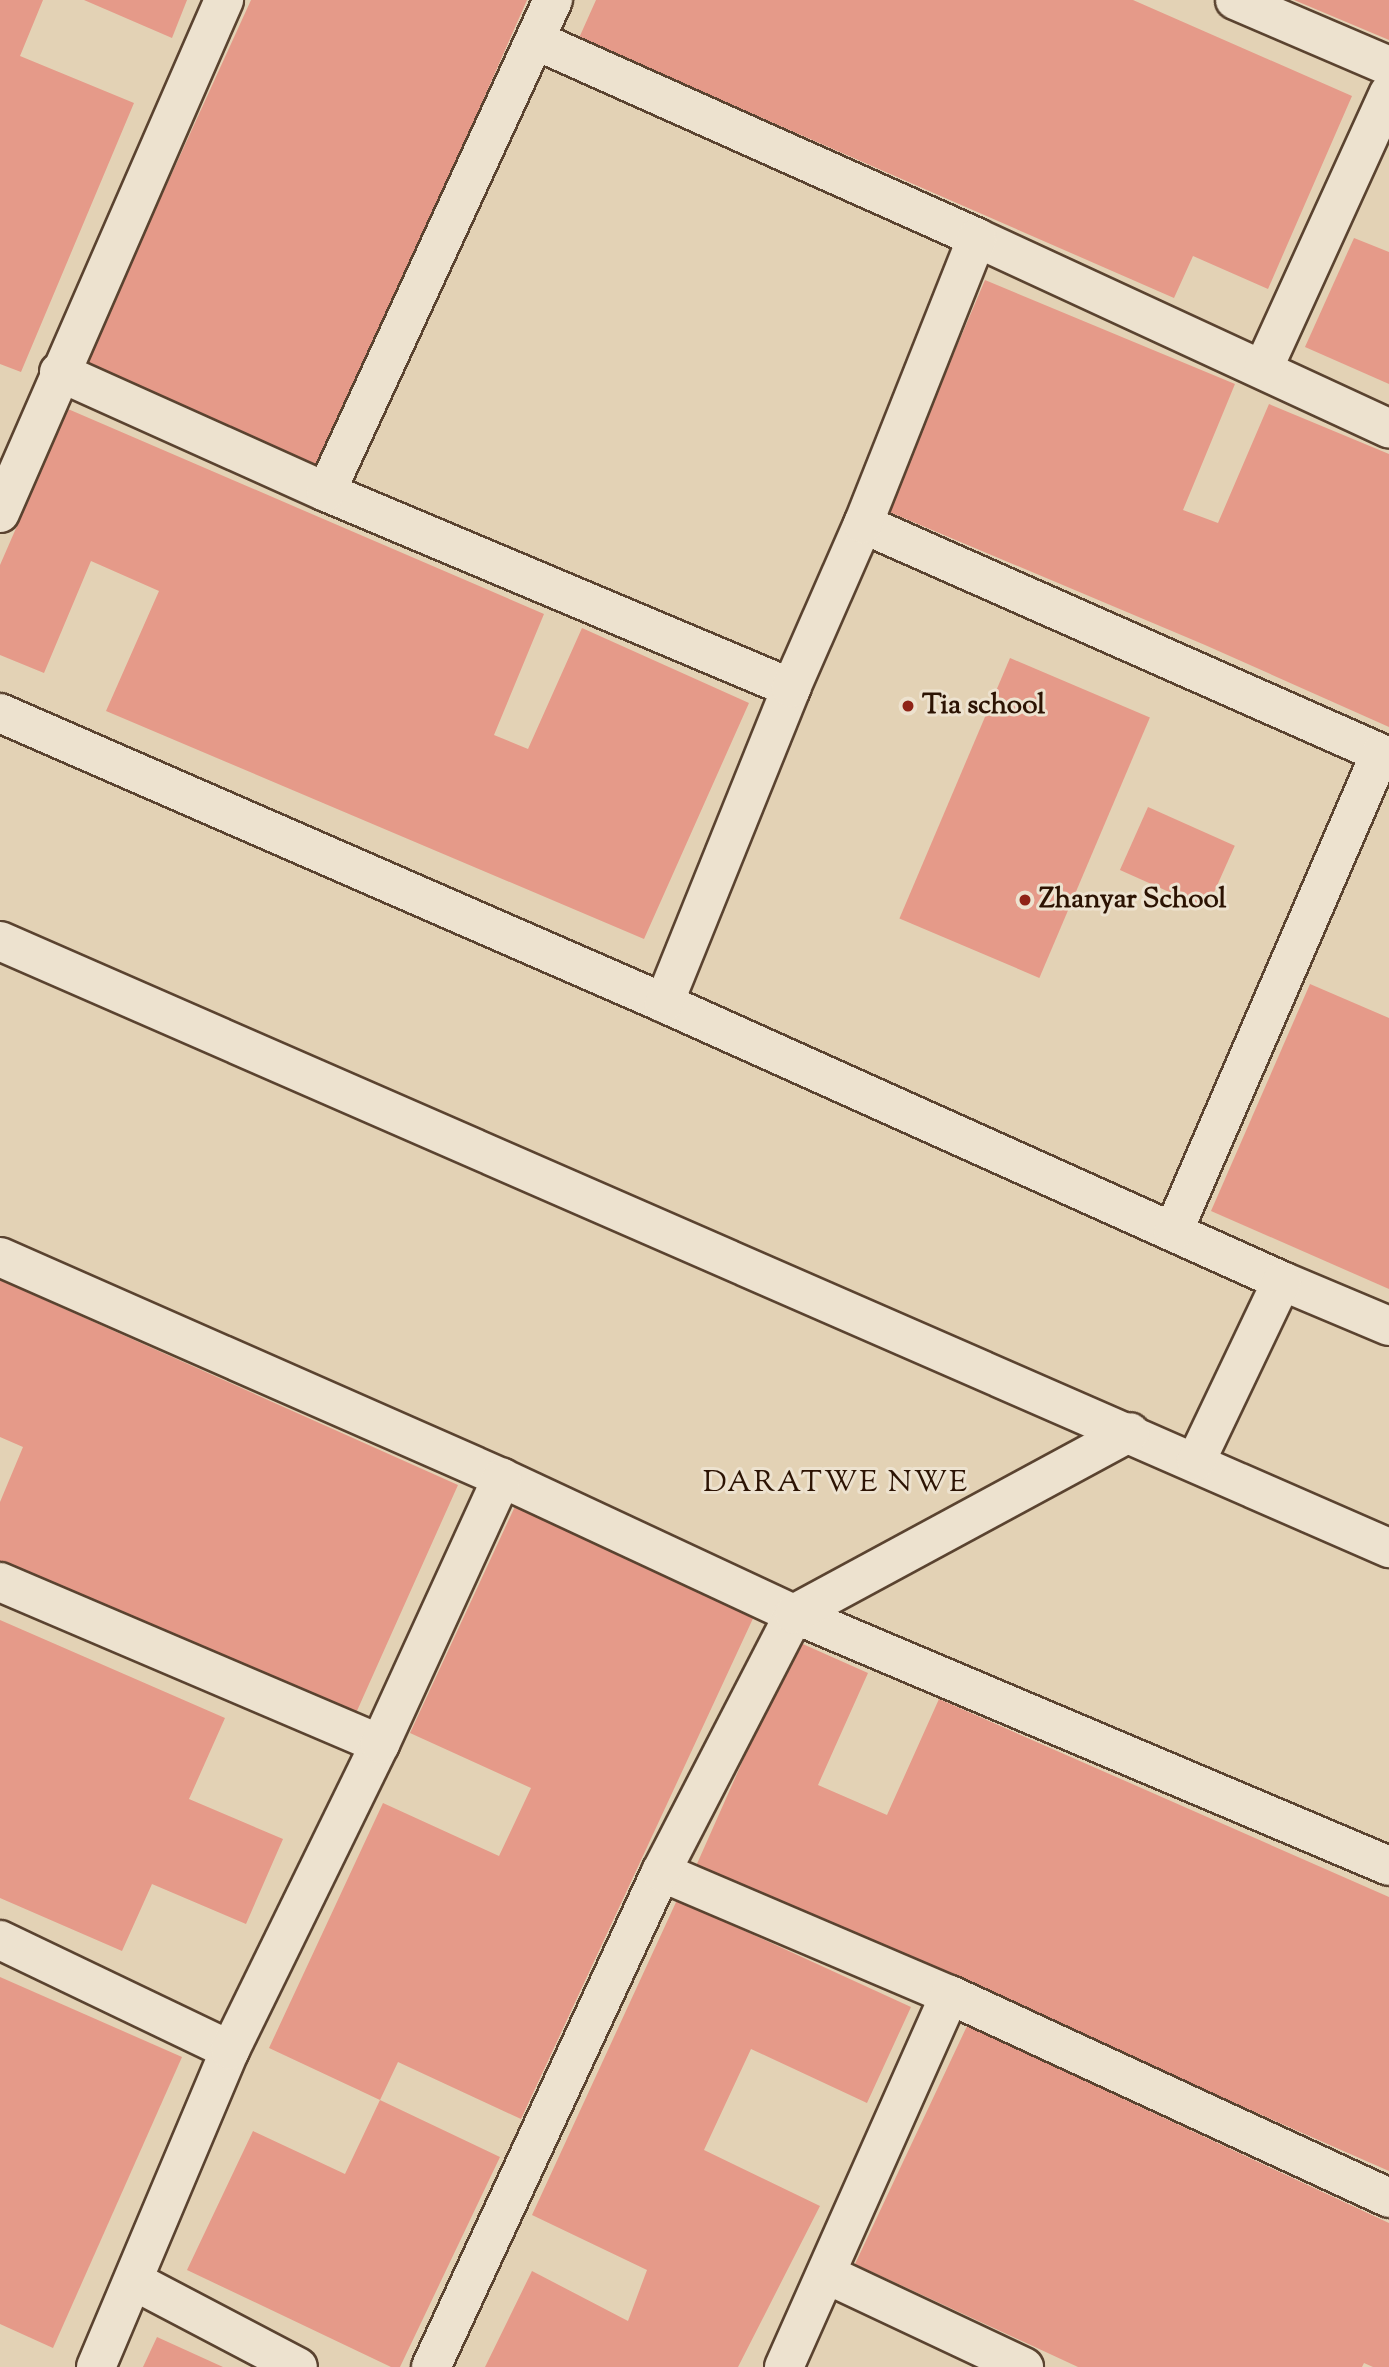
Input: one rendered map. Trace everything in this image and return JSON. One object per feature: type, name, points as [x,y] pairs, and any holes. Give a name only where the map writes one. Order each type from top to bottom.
[{"type":"street","points":[[0,513],[59,372],[224,0]]},
{"type":"street","points":[[326,492],[553,0]]},
{"type":"street","points":[[1235,0],[1389,66]]},
{"type":"street","points":[[535,40],[977,238],[1389,428]]},
{"type":"street","points":[[1263,369],[1389,93]]},
{"type":"street","points":[[664,1003],[791,688],[863,524],[977,238]]},
{"type":"street","points":[[59,372],[326,492],[791,688]]},
{"type":"street","points":[[863,524],[1385,756],[1173,1232]]},
{"type":"street","points":[[0,713],[664,1003],[1282,1281],[1389,1326]]},
{"type":"street","points":[[0,941],[183,1023],[1130,1432],[1389,1548]]},
{"type":"street","points":[[0,1257],[502,1478],[793,1614],[1389,1866]]},
{"type":"street","points":[[1196,1461],[1282,1281]]},
{"type":"street","points":[[431,2367],[662,1872],[793,1614],[1130,1432]]},
{"type":"street","points":[[96,2367],[230,2050],[380,1744],[502,1478]]},
{"type":"street","points":[[0,1582],[380,1744]]},
{"type":"street","points":[[662,1872],[950,1995],[1389,2197]]},
{"type":"street","points":[[0,1940],[230,2050]]},
{"type":"street","points":[[784,2367],[950,1995]]},
{"type":"street","points":[[826,2274],[1024,2367]]},
{"type":"street","points":[[134,2281],[298,2367]]},
{"type":"building","points":[[0,0],[43,0],[20,56],[134,103],[21,372],[0,364]]},
{"type":"building","points":[[84,0],[187,0],[172,38]]},
{"type":"building","points":[[251,0],[527,0],[387,319],[316,469],[85,364]]},
{"type":"building","points":[[596,0],[1133,0],[1352,96],[1268,289],[1193,256],[1174,298],[579,38]]},
{"type":"building","points":[[1294,0],[1389,0],[1389,40]]},
{"type":"building","points":[[1354,238],[1389,252],[1389,384],[1305,347]]},
{"type":"building","points":[[985,280],[1235,384],[1183,510],[1218,523],[1269,404],[1389,454],[1389,727],[1205,645],[887,511]]},
{"type":"building","points":[[68,409],[544,614],[494,735],[528,749],[582,628],[749,703],[644,939],[106,711],[159,591],[91,561],[44,673],[0,655],[0,565]]},
{"type":"building","points":[[1010,658],[1150,717],[1039,978],[899,919]]},
{"type":"building","points":[[1148,807],[1235,846],[1207,909],[1120,870]]},
{"type":"building","points":[[1310,984],[1389,1018],[1389,1289],[1211,1211]]},
{"type":"building","points":[[0,1280],[458,1485],[352,1722],[0,1565],[0,1502],[23,1447],[0,1437]]},
{"type":"building","points":[[517,1502],[756,1612],[521,2119],[398,2062],[380,2100],[269,2048],[383,1803],[499,1856],[531,1788],[410,1733]]},
{"type":"building","points":[[0,1620],[225,1718],[189,1799],[283,1839],[246,1924],[152,1884],[122,1951],[0,1898]]},
{"type":"building","points":[[796,1641],[868,1673],[818,1785],[887,1815],[939,1699],[1389,1897],[1389,2171],[696,1866]]},
{"type":"building","points":[[677,1900],[911,2007],[867,2103],[751,2049],[704,2150],[820,2206],[738,2367],[485,2367],[532,2271],[628,2321],[647,2270],[532,2215]]},
{"type":"building","points":[[0,1977],[182,2057],[53,2348],[0,2324]]},
{"type":"building","points":[[967,2026],[1389,2223],[1389,2367],[1373,2367],[1364,2363],[1362,2367],[1078,2367],[855,2264]]},
{"type":"building","points":[[380,2100],[500,2157],[400,2367],[391,2367],[187,2270],[253,2131],[345,2174]]},
{"type":"building","points":[[157,2337],[223,2367],[143,2367]]},
{"type":"place","name":"Tia school","points":[[908,706]]},
{"type":"place","name":"Zhanyar School","points":[[1025,900]]},
{"type":"district","name":"DARATWE NWE","points":[[836,1484]]}]
